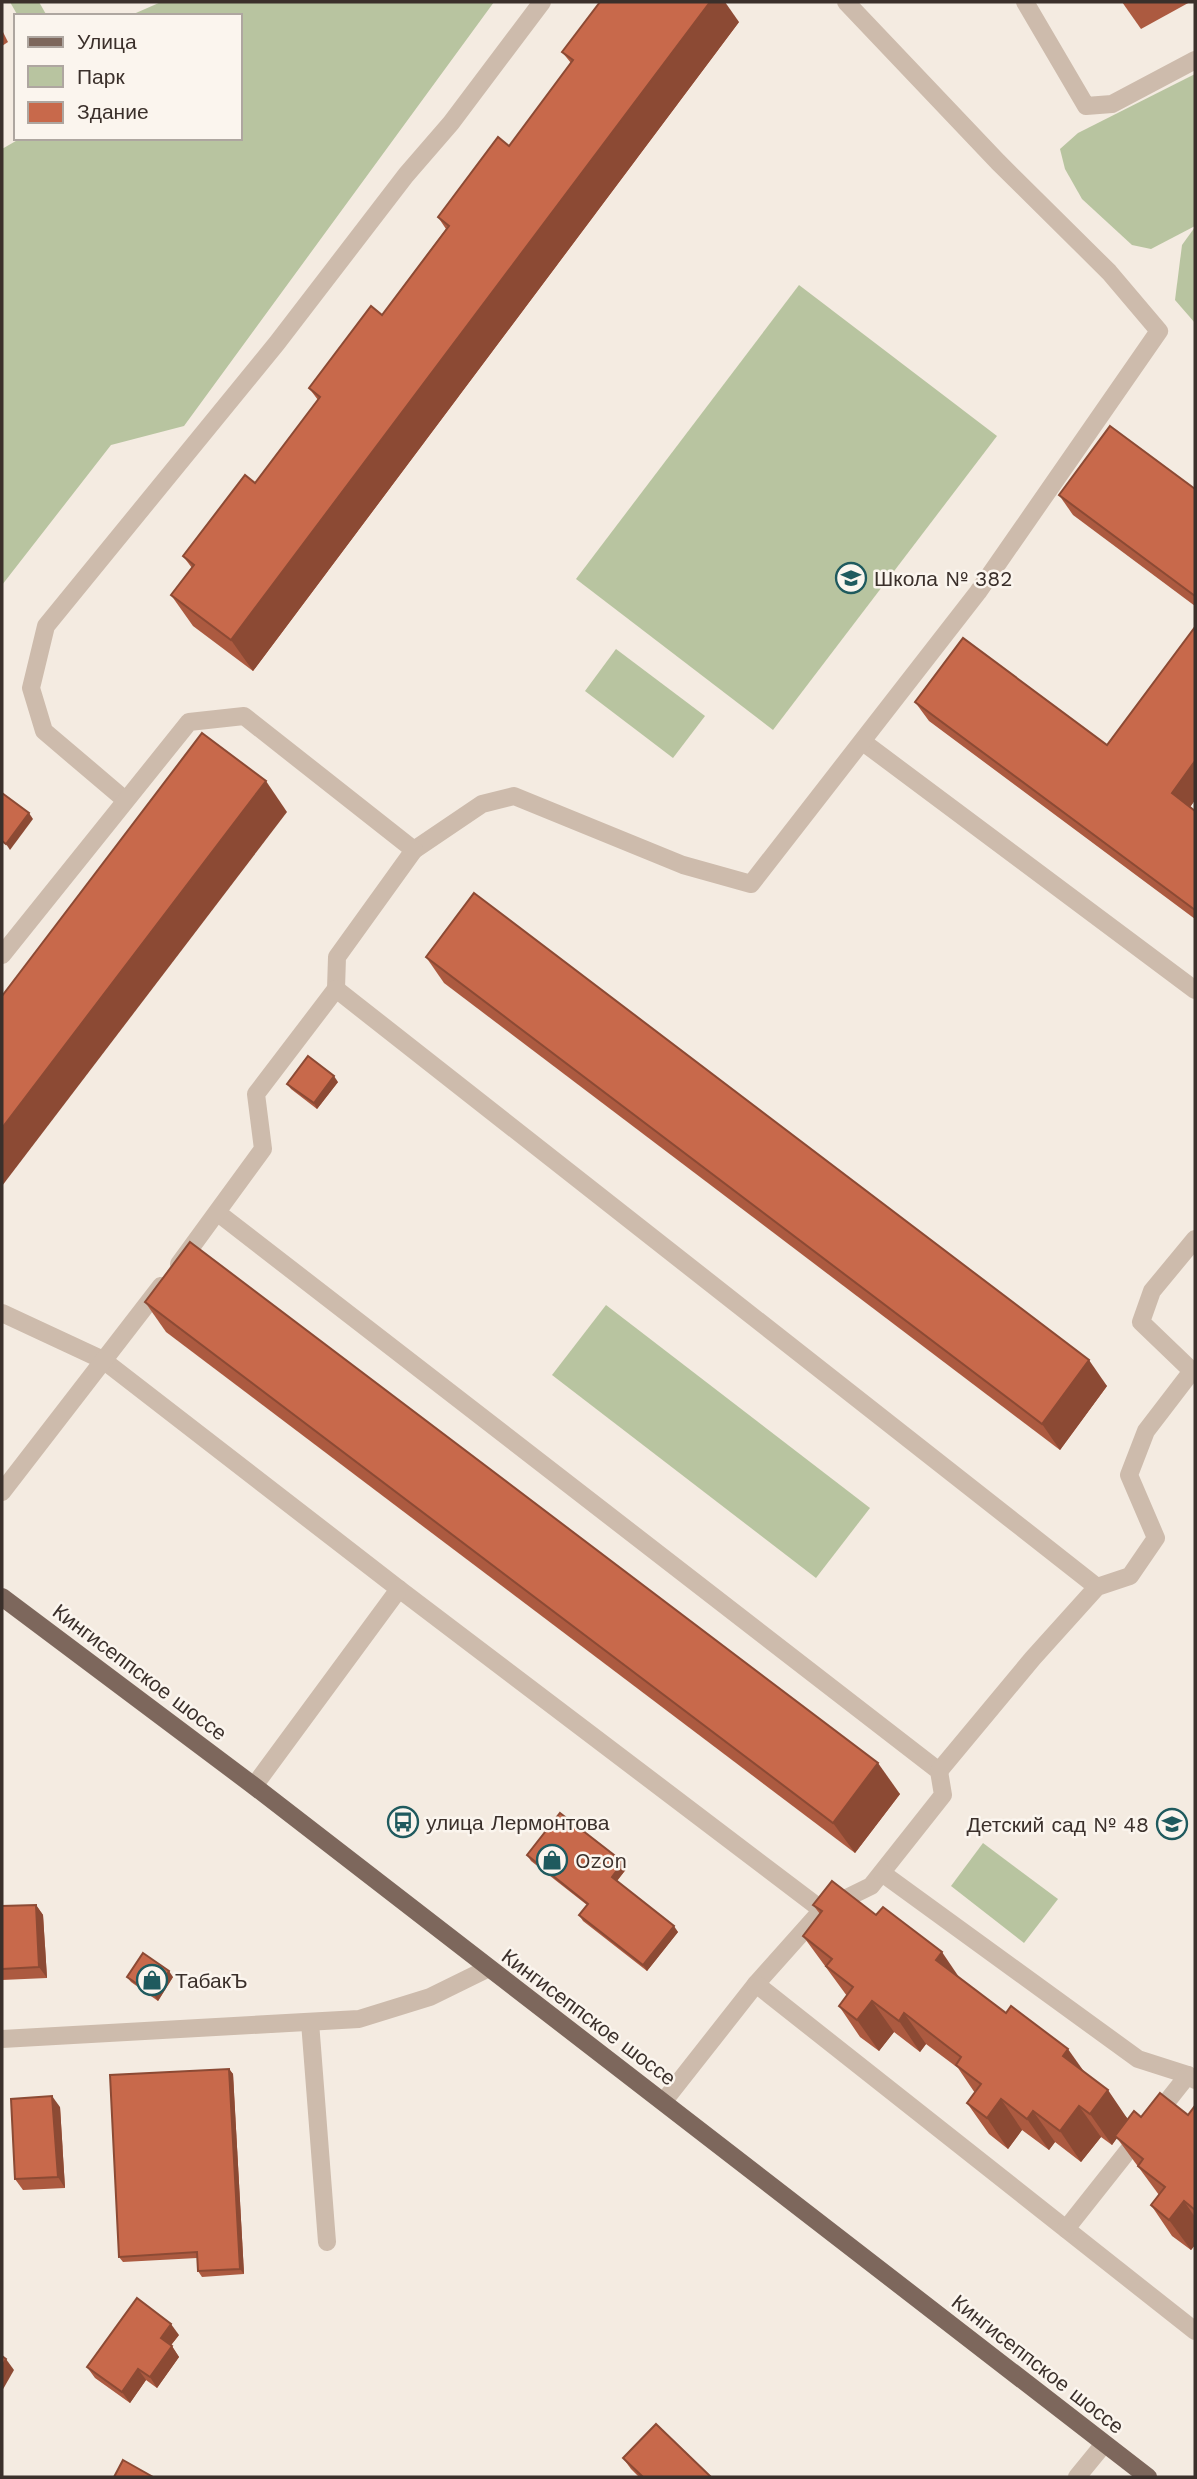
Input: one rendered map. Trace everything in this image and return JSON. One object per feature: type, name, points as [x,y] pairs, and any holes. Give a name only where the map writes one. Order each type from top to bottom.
[{"type":"main road","name":"Кингисеппское шоссе","points":[[2,1597],[254,1786],[487,1969],[664,2101],[1148,2477]]},
{"type":"street","points":[[124,799],[44,731],[31,688],[46,626],[277,343],[406,175],[452,123],[542,2]]},
{"type":"street","points":[[1025,2],[1086,106],[1112,104],[1195,60]]},
{"type":"street","points":[[2,1492],[218,1213],[263,1149],[256,1094],[337,989],[337,957],[414,850],[482,804],[514,796],[683,865],[751,884],[978,592],[1159,331],[1109,272],[998,162],[850,3]]},
{"type":"street","points":[[2,955],[124,799],[189,722],[244,716],[414,850]]},
{"type":"street","points":[[863,742],[1195,990]]},
{"type":"street","points":[[337,989],[1097,1587]]},
{"type":"street","points":[[218,1213],[939,1771],[943,1795],[882,1873],[871,1886],[822,1910],[756,1984],[664,2101]]},
{"type":"street","points":[[939,1771],[1033,1657],[1097,1587],[1130,1576],[1156,1538],[1129,1475],[1146,1431],[1194,1372],[1141,1322],[1152,1292],[1195,1240]]},
{"type":"street","points":[[2,1313],[103,1360],[399,1590],[822,1910]]},
{"type":"street","points":[[254,1786],[399,1590]]},
{"type":"street","points":[[882,1873],[1138,2059],[1192,2078],[1066,2229]]},
{"type":"street","points":[[2,2039],[359,2019],[430,1997],[487,1969]]},
{"type":"street","points":[[756,1984],[1195,2331]]},
{"type":"street","points":[[310,2022],[327,2242]]},
{"type":"street","points":[[1077,2477],[1104,2444]]},
{"type":"green space","points":[[10,2],[39,2],[46,14],[17,14]]},
{"type":"green space","points":[[161,2],[494,2],[184,426],[111,445],[2,585],[2,149],[18,140],[242,140],[242,14],[134,14]]},
{"type":"green space","points":[[1195,74],[1195,226],[1151,249],[1132,245],[1082,199],[1065,169],[1060,149],[1078,133]]},
{"type":"green space","points":[[1195,227],[1195,323],[1175,300],[1182,245]]},
{"type":"green space","points":[[799,285],[997,436],[773,730],[576,579]]},
{"type":"green space","points":[[616,649],[705,716],[673,758],[585,691]]},
{"type":"green space","points":[[606,1305],[870,1508],[816,1578],[552,1375]]},
{"type":"green space","points":[[983,1843],[1058,1899],[1024,1943],[951,1886]]},
{"type":"building","points":[[600,2],[710,2],[231,640],[171,595],[194,565],[183,556],[245,475],[255,483],[320,397],[309,388],[371,306],[382,315],[449,226],[438,217],[498,137],[509,146],[573,60],[562,52]]},
{"type":"building","points":[[1110,426],[1195,489],[1195,596],[1059,495]]},
{"type":"building","points":[[1195,627],[1195,761],[1172,793],[1195,811],[1195,910],[915,702],[963,638],[1107,745]]},
{"type":"building","points":[[202,733],[266,781],[2,1128],[2,996]]},
{"type":"building","points":[[2,793],[29,813],[6,844],[2,841]]},
{"type":"building","points":[[474,893],[1089,1360],[1042,1424],[426,957]]},
{"type":"building","points":[[308,1056],[334,1076],[314,1103],[287,1084]]},
{"type":"building","points":[[190,1242],[878,1763],[833,1823],[145,1302]]},
{"type":"building","points":[[560,1813],[623,1862],[612,1877],[674,1926],[643,1965],[579,1915],[588,1904],[527,1855]]},
{"type":"building","points":[[832,1881],[876,1915],[883,1907],[942,1952],[936,1960],[1006,2013],[1011,2006],[1068,2049],[1063,2056],[1108,2090],[1090,2114],[1079,2106],[1060,2131],[1033,2111],[1027,2119],[1001,2099],[987,2118],[967,2103],[981,2084],[956,2065],[961,2057],[904,2013],[899,2021],[872,2001],[857,2020],[839,2006],[853,1987],[826,1966],[832,1959],[803,1936],[822,1911],[813,1905]]},
{"type":"building","points":[[36,1905],[39,1967],[2,1969],[2,1906]]},
{"type":"building","name":"ТабакЪ","points":[[143,1953],[169,1971],[154,1995],[127,1977]]},
{"type":"building","points":[[229,2069],[240,2269],[198,2271],[197,2252],[119,2257],[110,2075]]},
{"type":"building","points":[[1160,2093],[1188,2115],[1195,2108],[1195,2210],[1184,2201],[1169,2220],[1151,2205],[1165,2187],[1138,2166],[1143,2159],[1115,2136],[1134,2111],[1141,2117]]},
{"type":"building","points":[[52,2096],[58,2177],[15,2179],[11,2099]]},
{"type":"building","points":[[137,2298],[171,2324],[161,2338],[172,2346],[150,2377],[138,2369],[122,2392],[87,2367]]},
{"type":"building","points":[[656,2424],[711,2477],[643,2477],[623,2458]]},
{"type":"building","points":[[123,2460],[153,2477],[114,2477]]},
{"type":"place","name":"Школа № 382","points":[[851,578]]},
{"type":"place","name":"улица Лермонтова","points":[[403,1822]]},
{"type":"place","name":"Детский сад № 48","points":[[1172,1824]]},
{"type":"place","name":"Ozon","points":[[552,1860]]},
{"type":"place","name":"ТабакЪ","points":[[152,1980]]}]
